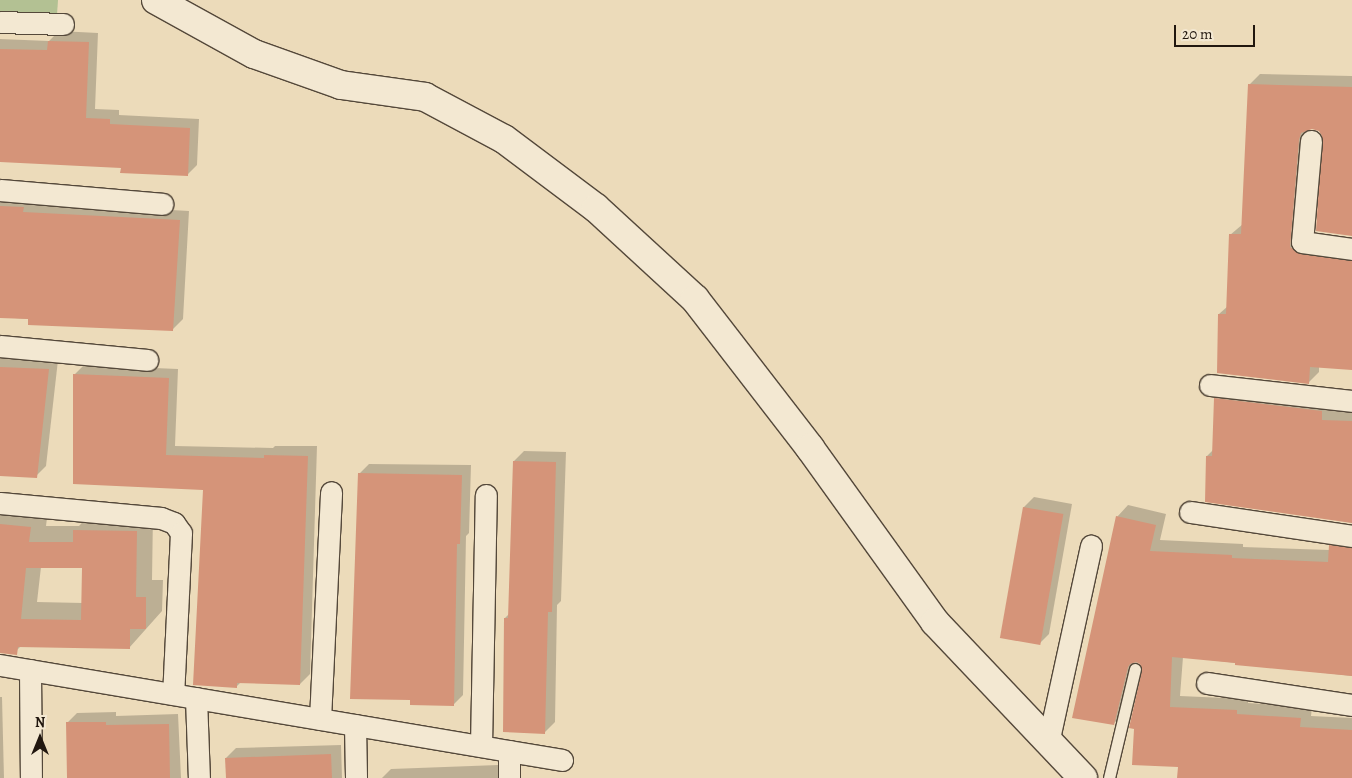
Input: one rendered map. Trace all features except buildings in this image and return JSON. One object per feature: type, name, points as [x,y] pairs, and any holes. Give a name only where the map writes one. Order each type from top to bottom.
[{"type":"street","points":[[156,0],[254,54],[341,86],[424,97],[504,139],[596,208],[696,299],[810,448],[935,622],[1083,778]]},
{"type":"street","points":[[0,22],[63,24]]},
{"type":"street","points":[[1311,141],[1302,242],[1352,249]]},
{"type":"street","points":[[0,190],[162,204]]},
{"type":"street","points":[[0,346],[146,360]]},
{"type":"street","points":[[1210,385],[1352,401]]},
{"type":"street","points":[[320,719],[331,492]]},
{"type":"street","points":[[481,746],[486,495]]},
{"type":"street","points":[[0,503],[161,518],[174,523],[181,534],[173,694]]},
{"type":"street","points":[[1190,512],[1352,536]]},
{"type":"street","points":[[1048,743],[1091,546]]},
{"type":"street","points":[[0,665],[562,760]]},
{"type":"street","points":[[30,670],[31,778]]},
{"type":"street","points":[[1207,683],[1352,705]]},
{"type":"street","points":[[196,698],[199,778]]},
{"type":"street","points":[[355,725],[356,778]]},
{"type":"street","points":[[509,751],[509,778]]},
{"type":"lane","points":[[1109,778],[1136,670]]},
{"type":"green space","points":[[0,0],[58,0],[57,15],[0,11]]}]
